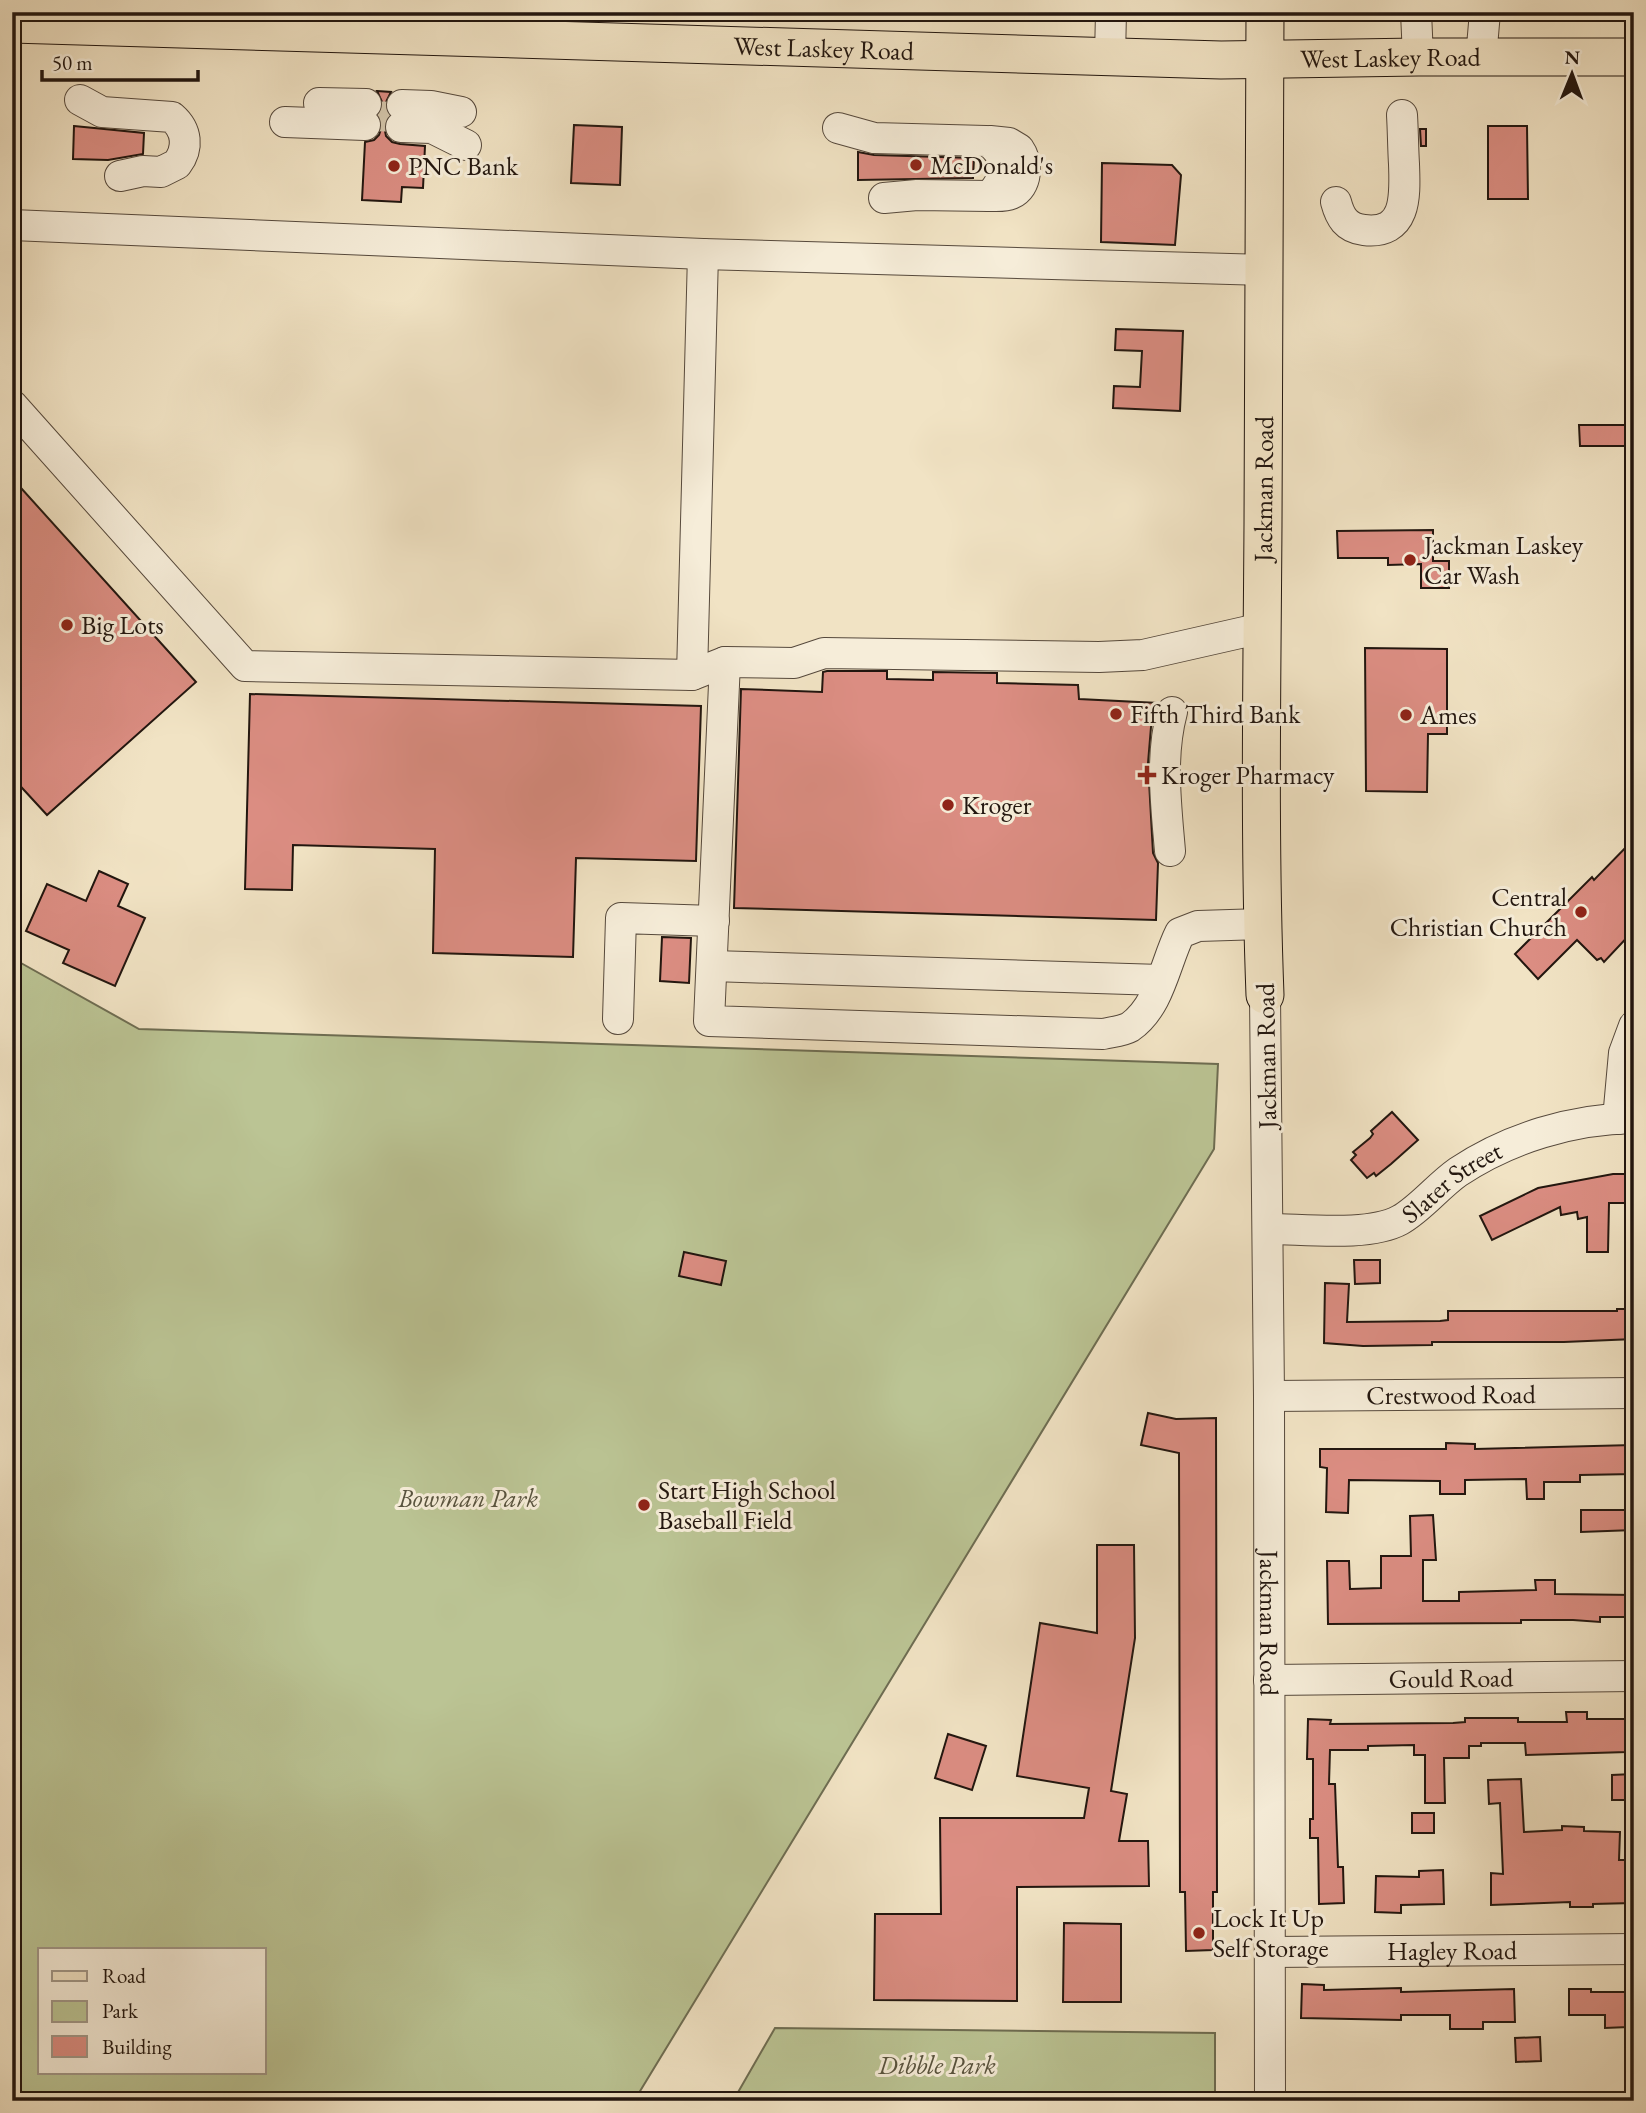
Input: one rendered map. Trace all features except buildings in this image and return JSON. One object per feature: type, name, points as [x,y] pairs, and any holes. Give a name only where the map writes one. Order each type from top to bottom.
[{"type":"main road","name":"Jackman Road","points":[[1265,12],[1266,270],[1262,628],[1262,924],[1265,995]]},
{"type":"main road","name":"West Laskey Road","points":[[12,24],[1110,57],[1265,60],[1634,57]]},
{"type":"street","points":[[1110,57],[1111,12]]},
{"type":"street","points":[[1416,12],[1418,57]]},
{"type":"street","points":[[1481,58],[1485,12]]},
{"type":"street","points":[[80,100],[102,112],[172,117],[182,127],[184,148],[177,164],[161,172],[143,171],[120,176]]},
{"type":"street","points":[[401,116],[431,106],[464,130]]},
{"type":"street","points":[[302,113],[366,115]]},
{"type":"street","points":[[1336,202],[1344,222],[1357,229],[1383,229],[1398,217],[1405,194],[1402,115]]},
{"type":"street","points":[[838,128],[874,138],[986,141],[1000,152],[1004,168],[999,184],[989,196],[884,198]]},
{"type":"street","points":[[12,225],[703,254],[1266,270]]},
{"type":"street","points":[[692,675],[703,254]]},
{"type":"street","points":[[12,405],[245,666],[692,675],[725,662],[793,663],[824,653],[1100,657],[1143,655],[1262,628]]},
{"type":"street","points":[[725,662],[709,1021],[1104,1034],[1128,1028],[1145,1014],[1180,933],[1198,926],[1262,924]]},
{"type":"street","points":[[1170,850],[1165,796],[1166,734],[1176,723],[1181,821]]},
{"type":"street","points":[[618,1019],[621,918],[714,921]]},
{"type":"street","points":[[712,966],[1161,981]]},
{"type":"street","name":"Jackman Road","points":[[1265,995],[1269,1396],[1269,2101]]},
{"type":"street","points":[[1626,1118],[1624,1052],[1634,1026]]},
{"type":"street","name":"Slater Street","points":[[1268,1229],[1362,1230],[1400,1220],[1456,1174],[1502,1147],[1560,1127],[1626,1118]]},
{"type":"street","name":"Crestwood Road","points":[[1269,1396],[1634,1393]]},
{"type":"street","name":"Gould Road","points":[[1269,1680],[1634,1676]]},
{"type":"street","name":"Hagley Road","points":[[1270,1952],[1634,1950]]},
{"type":"green space","name":"Bowman Park","points":[[12,958],[139,1029],[1218,1064],[1214,1149],[634,2101],[12,2101]]},
{"type":"green space","name":"Dibble Park","points":[[775,2028],[1215,2033],[1215,2101],[733,2101]]},
{"type":"tunnel","points":[[365,116],[401,117]]},
{"type":"place","name":"McDonald's","points":[[916,165]]},
{"type":"place","name":"PNC Bank","points":[[394,166]]},
{"type":"place","name":"Jackman Laskey Car Wash","points":[[1410,560]]},
{"type":"place","name":"Big Lots","points":[[67,625]]},
{"type":"place","name":"Fifth Third Bank","points":[[1116,714]]},
{"type":"place","name":"Ames","points":[[1406,715]]},
{"type":"place","name":"Kroger Pharmacy","points":[[1147,775]]},
{"type":"place","name":"Kroger","points":[[948,805]]},
{"type":"place","name":"Central Christian Church","points":[[1581,912]]},
{"type":"place","name":"Start High School Baseball Field","points":[[644,1505]]},
{"type":"place","name":"Lock It Up Self Storage","points":[[1199,1933]]}]
